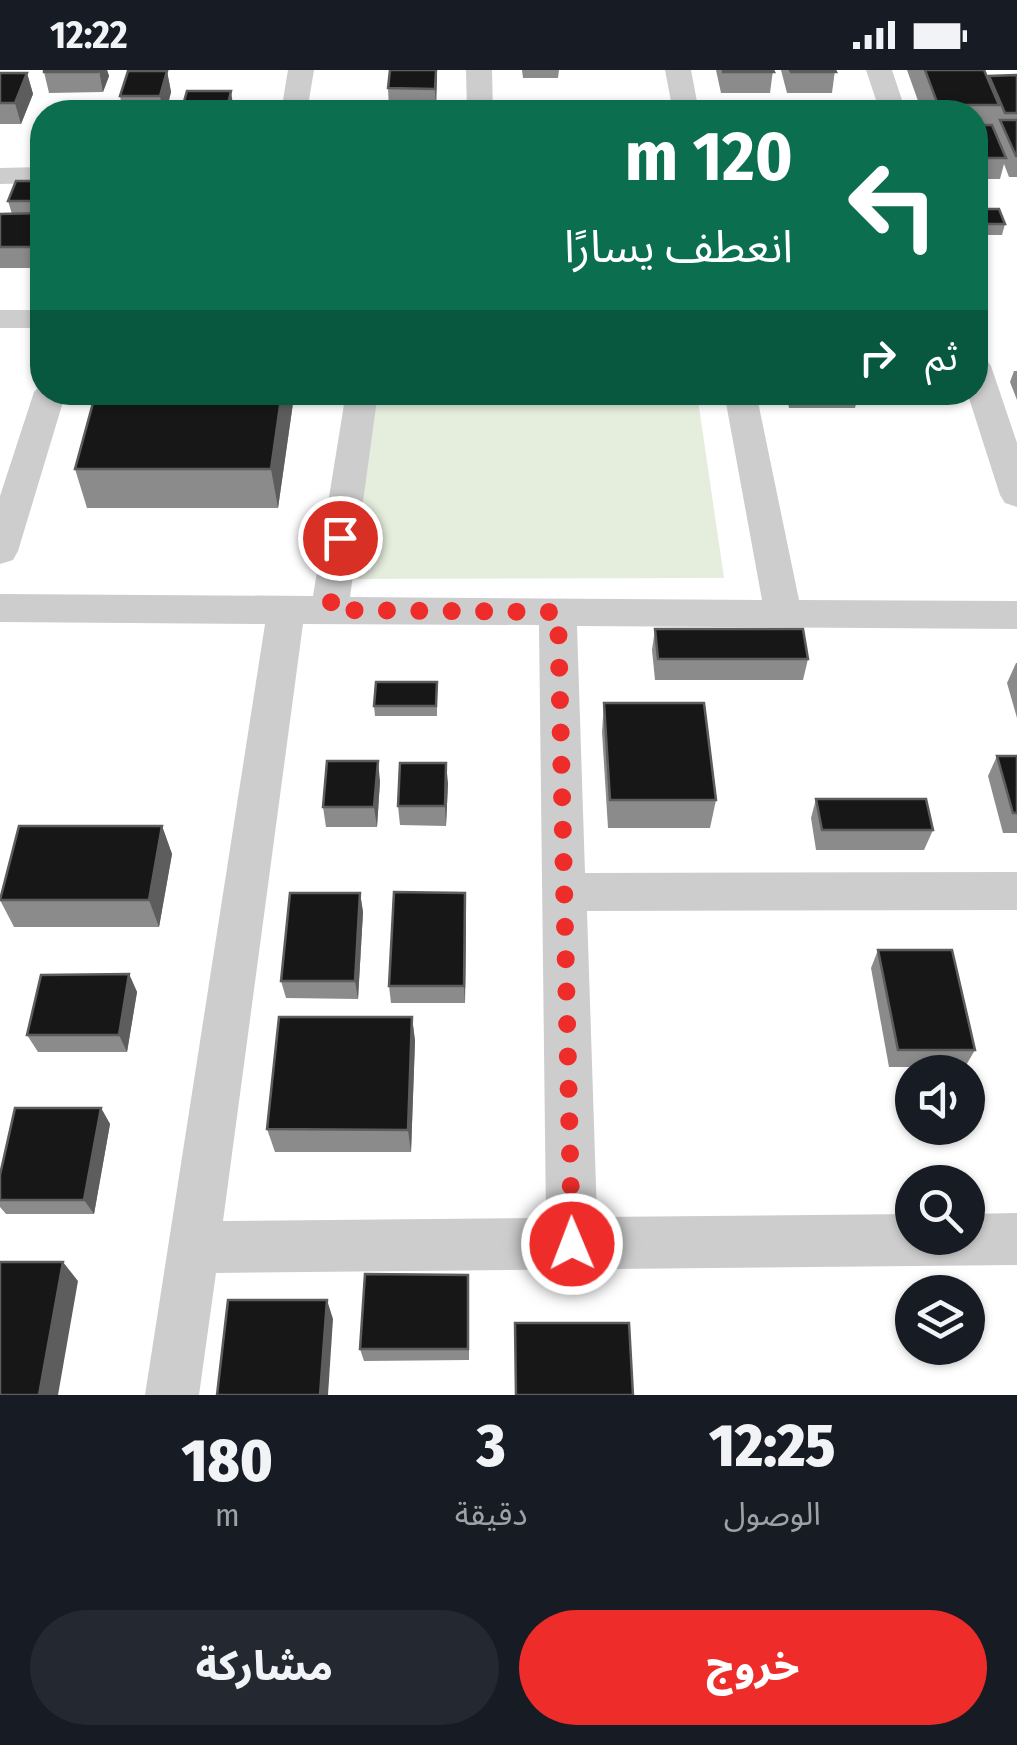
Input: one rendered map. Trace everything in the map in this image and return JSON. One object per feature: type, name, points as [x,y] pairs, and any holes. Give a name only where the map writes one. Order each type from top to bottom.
[{"type":"street","points":[[296,100],[301,70]]},
{"type":"street","points":[[479,70],[480,100]]},
{"type":"street","points":[[678,70],[684,100]]},
{"type":"street","points":[[879,70],[888,100]]},
{"type":"street","points":[[0,176],[30,175]]},
{"type":"street","points":[[0,320],[30,319]]},
{"type":"street","points":[[0,552],[46,405]]},
{"type":"street","points":[[172,1395],[194,1247],[308,610],[359,405]]},
{"type":"street","points":[[742,405],[782,614]]},
{"type":"street","points":[[988,405],[1017,494]]},
{"type":"street","points":[[0,608],[1017,615]]},
{"type":"street","points":[[558,612],[572,1244]]},
{"type":"street","points":[[565,892],[1017,891]]},
{"type":"street","points":[[194,1247],[1017,1239]]},
{"type":"green space","points":[[368,405],[699,405],[724,578],[354,579]]},
{"type":"building","points":[[44,70],[99,70],[44,72]]},
{"type":"building","points":[[390,70],[436,70],[435,89],[388,88]]},
{"type":"building","points":[[773,70],[774,72],[723,72]]},
{"type":"building","points":[[835,70],[836,72],[791,72]]},
{"type":"building","points":[[925,70],[984,70],[999,105],[988,105],[988,100],[936,100]]},
{"type":"building","points":[[128,71],[167,71],[160,96],[120,96]]},
{"type":"building","points":[[0,73],[27,73],[15,103],[0,103]]},
{"type":"building","points":[[1017,75],[1017,113],[1005,113],[989,76]]},
{"type":"building","points":[[187,91],[231,91],[229,100],[184,100]]},
{"type":"building","points":[[1000,120],[1017,120],[1017,156],[1016,156]]},
{"type":"building","points":[[988,125],[992,125],[1006,158],[988,158]]},
{"type":"building","points":[[16,181],[30,181],[30,201],[8,201]]},
{"type":"building","points":[[988,209],[999,209],[1005,224],[988,224]]},
{"type":"building","points":[[30,213],[30,247],[0,247],[0,214]]},
{"type":"building","points":[[92,405],[280,405],[271,469],[75,469]]},
{"type":"building","points":[[655,629],[803,629],[808,659],[658,659]]},
{"type":"building","points":[[376,682],[437,682],[436,706],[374,706]]},
{"type":"building","points":[[604,703],[704,703],[716,800],[610,800]]},
{"type":"building","points":[[997,756],[1017,756],[1017,813],[1013,813]]},
{"type":"building","points":[[327,761],[378,761],[374,807],[323,807]]},
{"type":"building","points":[[400,763],[446,763],[445,806],[398,806]]},
{"type":"building","points":[[816,799],[926,799],[933,830],[822,830]]},
{"type":"building","points":[[19,826],[162,826],[149,900],[0,900]]},
{"type":"building","points":[[394,892],[465,893],[464,986],[389,986]]},
{"type":"building","points":[[290,893],[360,893],[355,981],[281,981]]},
{"type":"building","points":[[878,950],[952,950],[975,1050],[898,1050]]},
{"type":"building","points":[[129,974],[119,1035],[27,1035],[41,975]]},
{"type":"building","points":[[279,1017],[412,1017],[408,1130],[267,1129]]},
{"type":"building","points":[[15,1108],[101,1108],[84,1200],[0,1200],[0,1175]]},
{"type":"building","points":[[0,1262],[63,1262],[39,1395],[0,1395]]},
{"type":"building","points":[[365,1274],[468,1275],[468,1349],[360,1349]]},
{"type":"building","points":[[228,1300],[327,1300],[320,1395],[217,1395]]},
{"type":"building","points":[[515,1323],[629,1323],[633,1395],[516,1395]]},
{"type":"route","points":[[340,538],[330,610],[558,612],[572,1244]]}]
